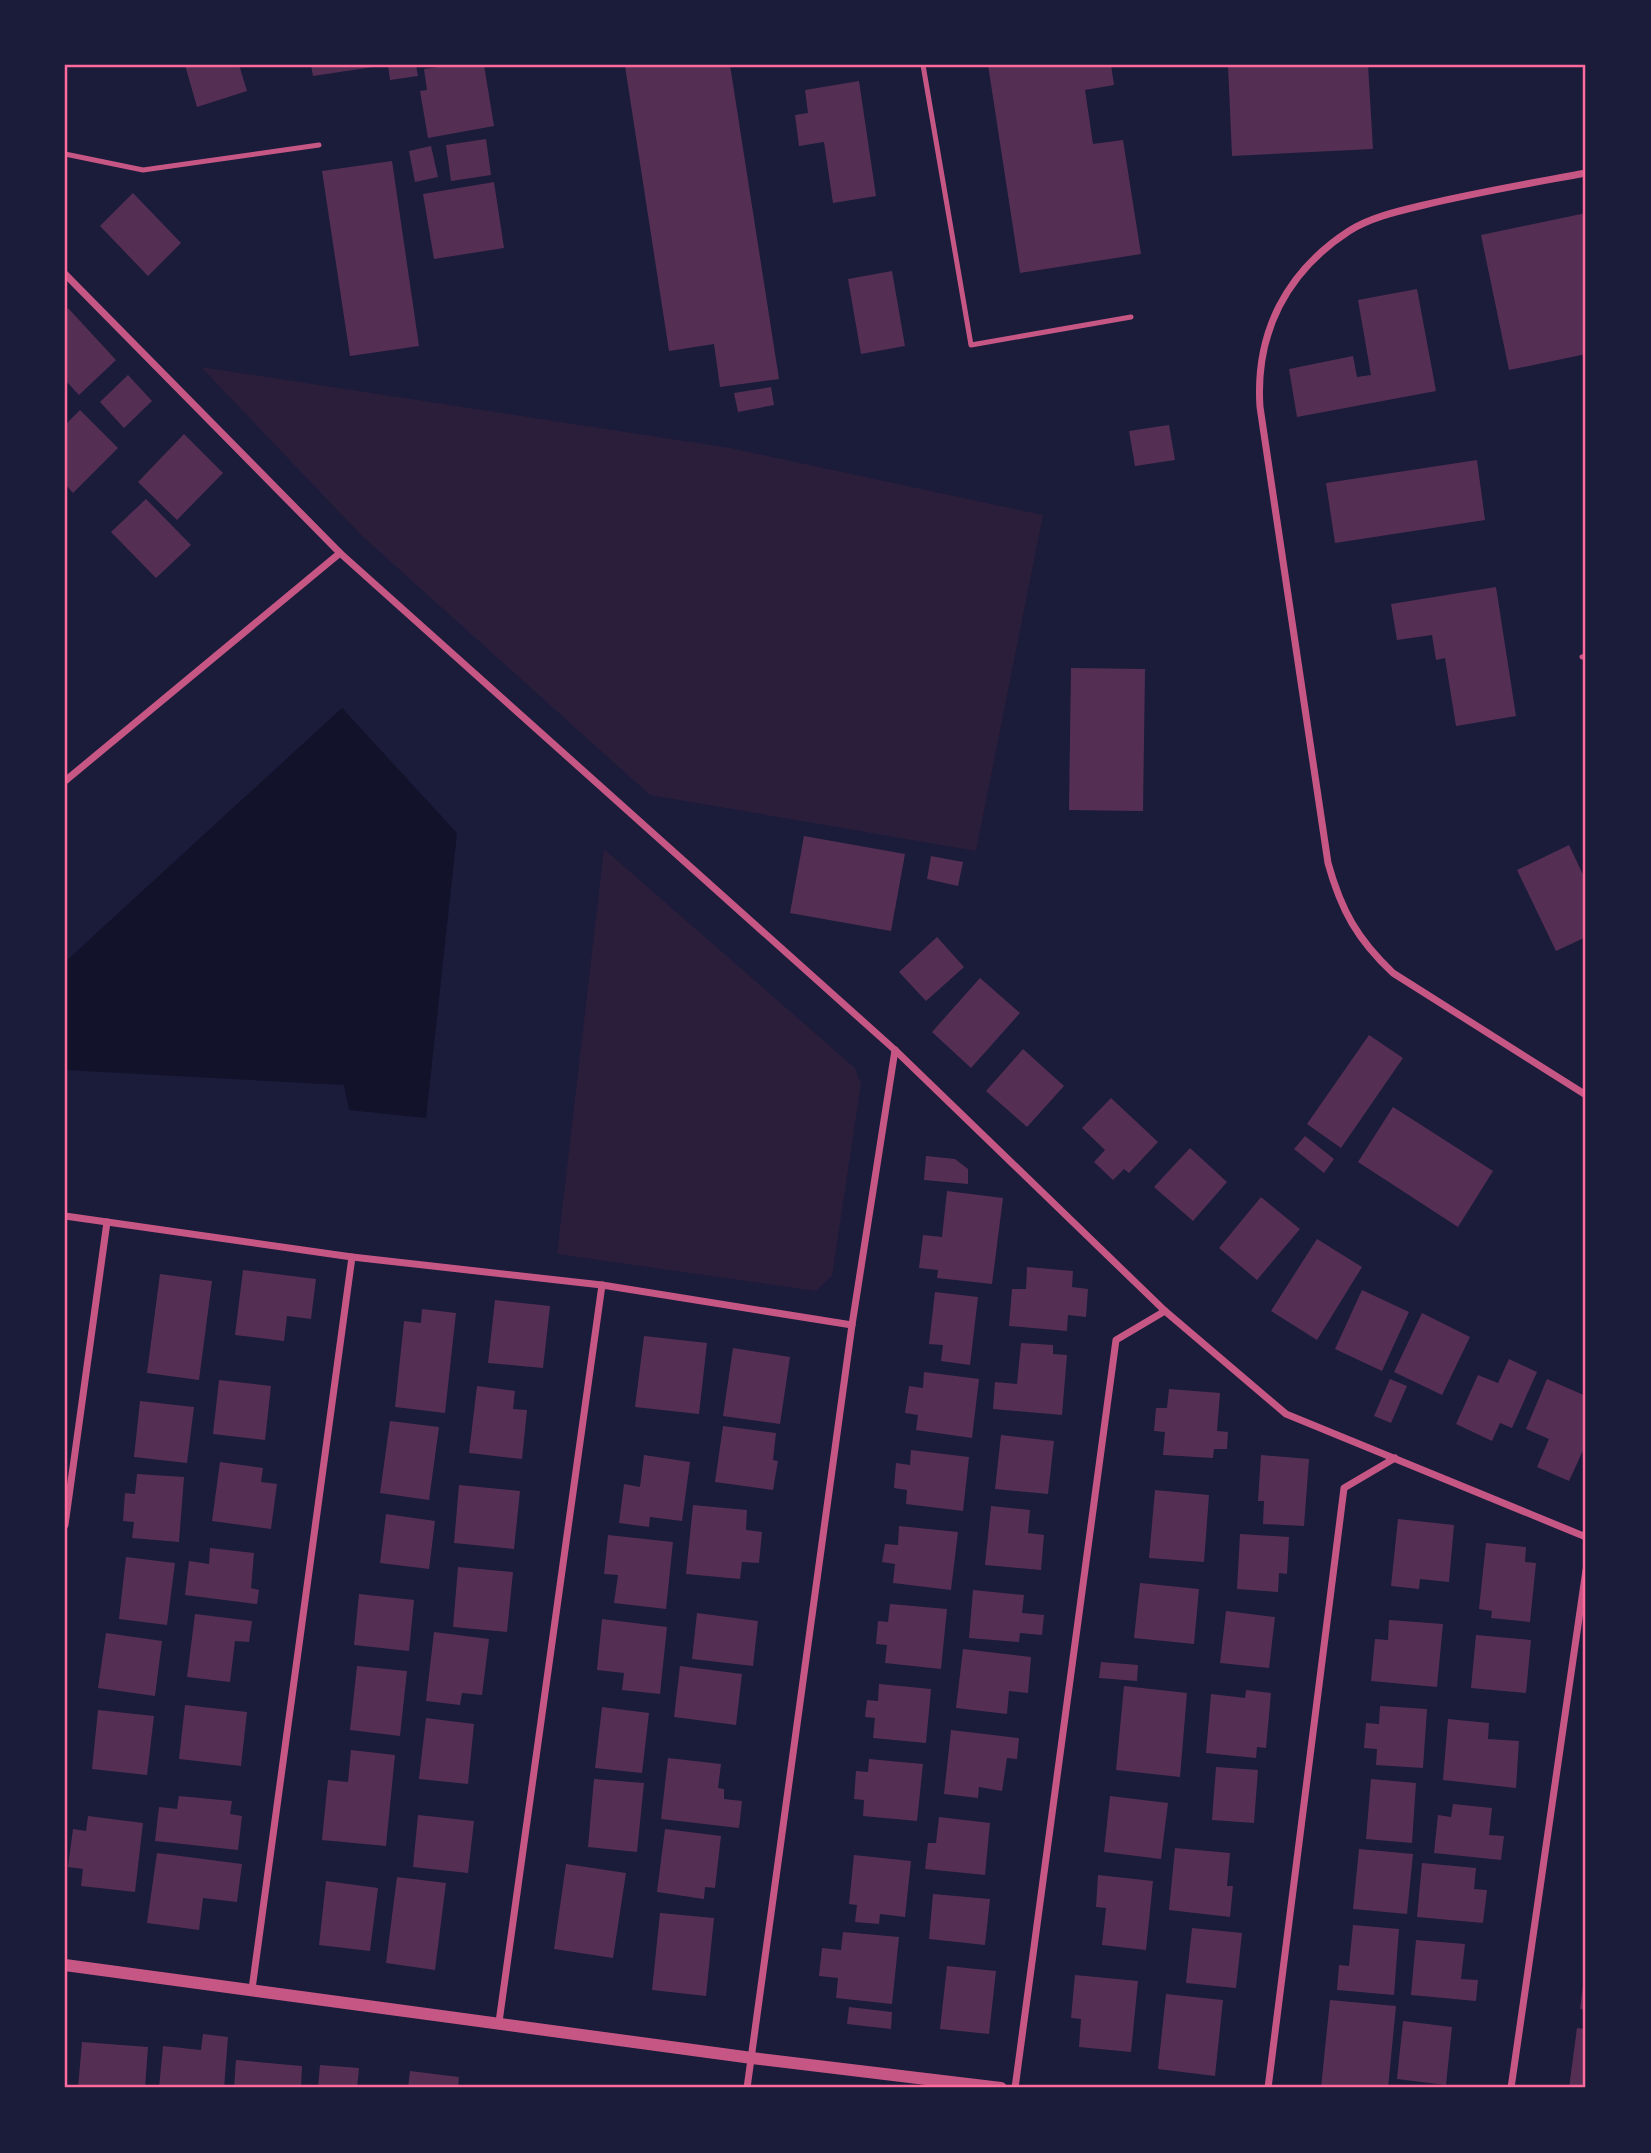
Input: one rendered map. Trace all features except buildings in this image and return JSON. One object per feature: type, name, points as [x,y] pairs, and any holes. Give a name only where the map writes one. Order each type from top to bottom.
[{"type":"street","points":[[1586,173],[1458,197],[1391,213],[1350,230],[1320,255],[1281,303],[1268,328],[1258,379],[1328,863],[1338,898],[1353,928],[1370,951],[1393,973],[1586,1095]]},
{"type":"street","points":[[65,274],[340,553],[895,1050],[1164,1311],[1286,1414],[1586,1536]]},
{"type":"street","points":[[65,781],[340,553]]},
{"type":"street","points":[[747,2088],[852,1325],[895,1050]]},
{"type":"street","points":[[65,1216],[352,1256],[602,1285],[852,1325]]},
{"type":"street","points":[[65,1525],[107,1222]]},
{"type":"street","points":[[252,1989],[352,1256]]},
{"type":"street","points":[[499,2022],[602,1285]]},
{"type":"street","points":[[1015,2088],[1116,1340],[1164,1311]]},
{"type":"street","points":[[1268,2088],[1344,1488],[1395,1458]]},
{"type":"street","points":[[1511,2088],[1586,1570]]},
{"type":"street","points":[[65,1965],[752,2058],[1001,2088]]},
{"type":"lane","points":[[923,65],[971,345],[1131,317]]},
{"type":"lane","points":[[65,154],[143,170],[319,145]]},
{"type":"shaded area","points":[[201,367],[730,448],[1043,515],[976,851],[650,795],[362,536]]},
{"type":"shaded area","points":[[342,708],[457,833],[426,1118],[349,1110],[344,1085],[65,1070],[65,962]]},
{"type":"shaded area","points":[[604,849],[855,1068],[861,1084],[832,1276],[816,1291],[557,1254]]}]
